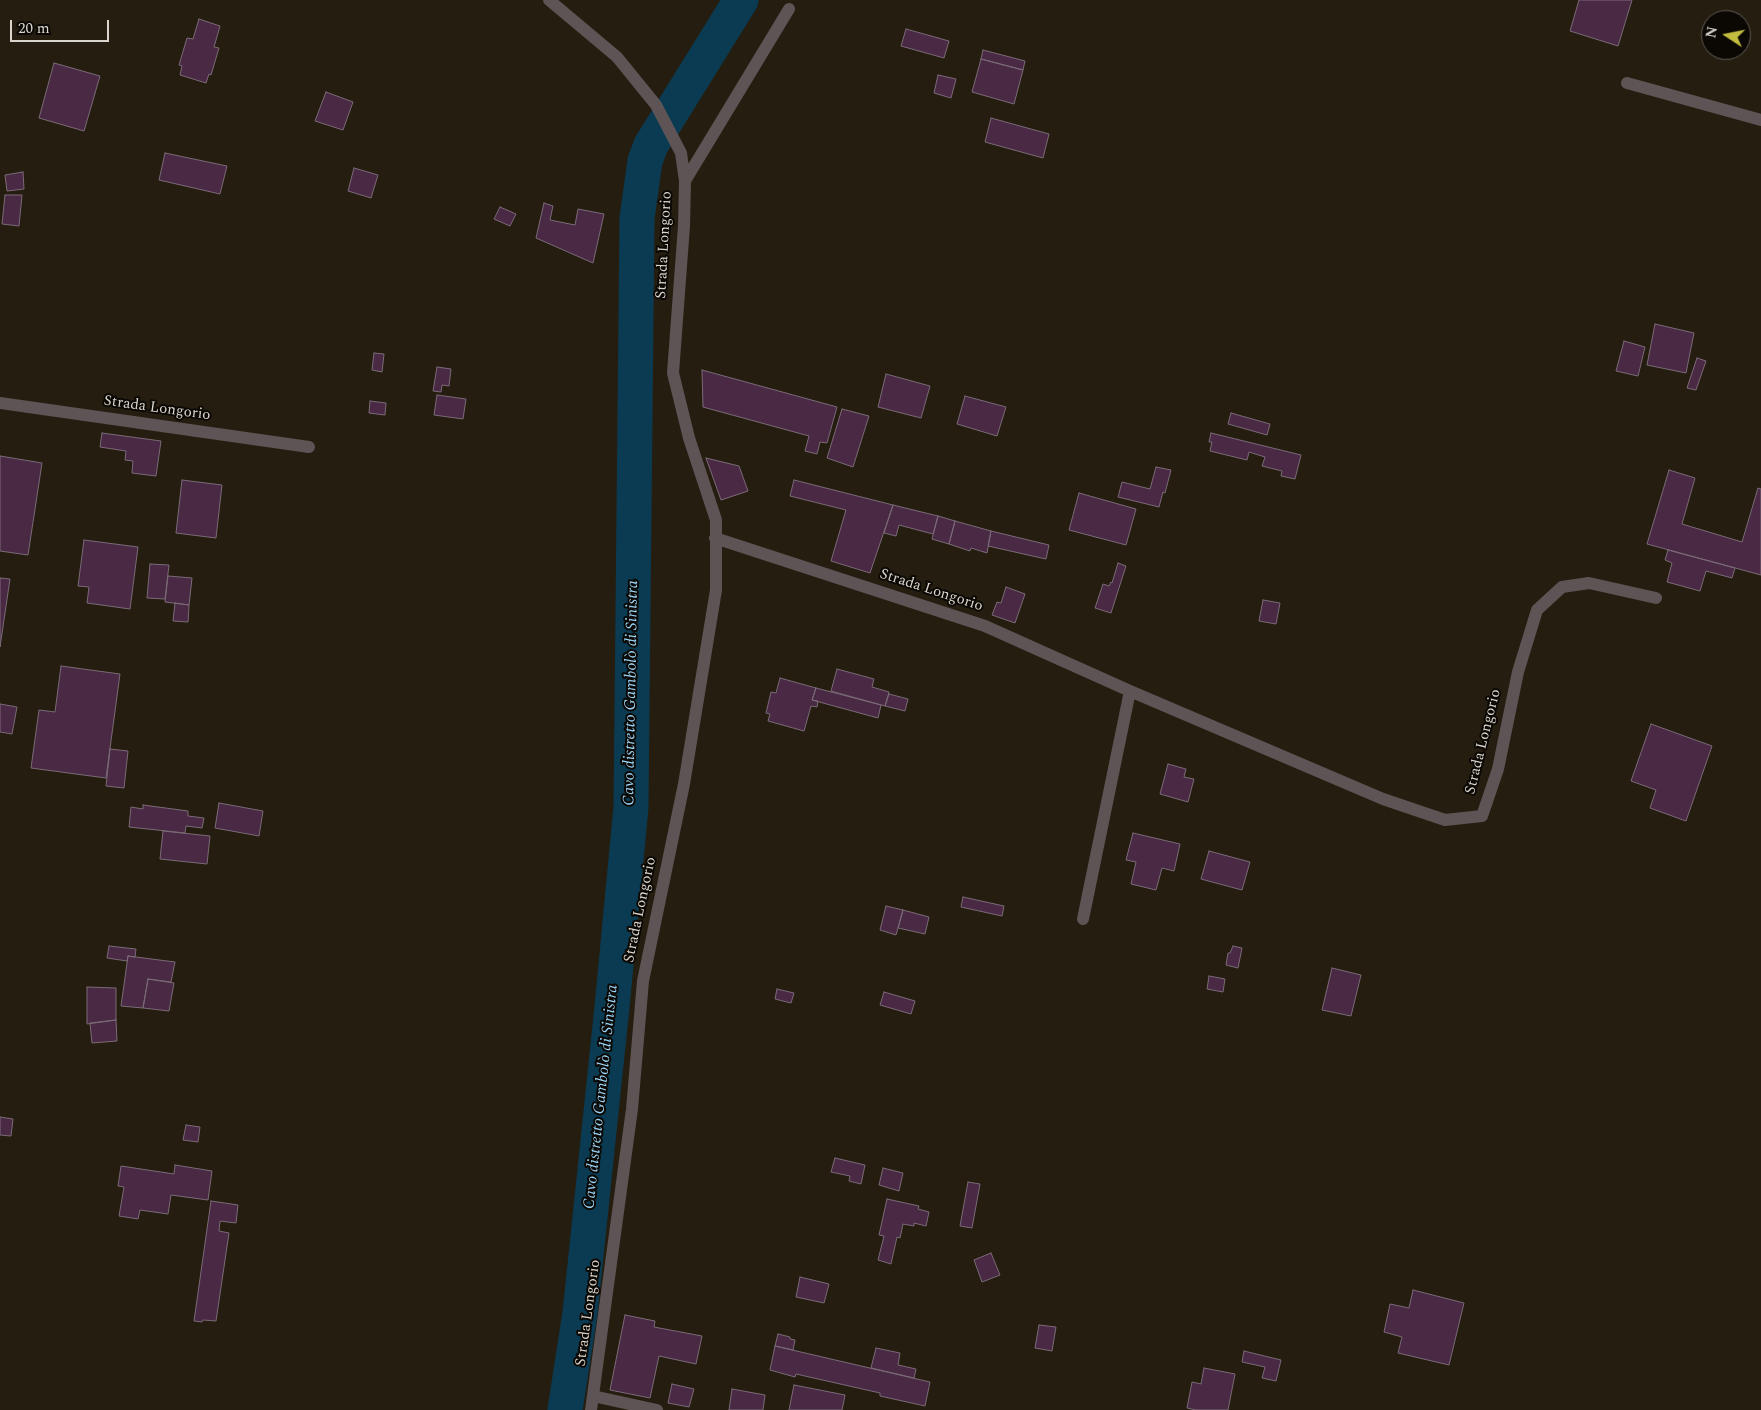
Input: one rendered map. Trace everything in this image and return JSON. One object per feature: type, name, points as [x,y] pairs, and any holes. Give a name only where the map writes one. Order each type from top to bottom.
[{"type":"street","name":"Strada Longorio","points":[[549,0],[617,57],[656,106],[681,153],[684,181],[684,226],[673,373],[689,438],[716,520],[716,590],[688,764],[643,981],[632,1109],[591,1410]]},
{"type":"street","points":[[684,181],[789,9]]},
{"type":"street","points":[[1627,82],[1761,120]]},
{"type":"street","name":"Strada Longorio","points":[[0,403],[309,447]]},
{"type":"street","name":"Strada Longorio","points":[[715,538],[985,626],[1130,691],[1383,799],[1446,820],[1482,816],[1498,769],[1518,672],[1538,610],[1562,588],[1589,583],[1656,598]]},
{"type":"street","points":[[1083,919],[1130,691]]},
{"type":"street","points":[[593,1396],[657,1410]]},
{"type":"building","points":[[1579,0],[1632,0],[1618,46],[1570,31]]},
{"type":"building","points":[[199,19],[220,26],[214,47],[219,48],[211,75],[209,74],[206,83],[180,75],[182,66],[179,65],[187,38],[193,39]]},
{"type":"building","points":[[906,29],[949,41],[944,58],[901,46]]},
{"type":"building","points":[[983,50],[1025,61],[1023,70],[981,59]]},
{"type":"building","points":[[981,59],[1023,70],[1014,104],[972,92]]},
{"type":"building","points":[[54,63],[100,76],[84,131],[39,118]]},
{"type":"building","points":[[938,75],[956,79],[951,98],[934,93]]},
{"type":"building","points":[[326,92],[353,102],[343,130],[315,121]]},
{"type":"building","points":[[991,118],[1049,134],[1043,158],[985,142]]},
{"type":"building","points":[[165,153],[227,166],[220,194],[159,180]]},
{"type":"building","points":[[354,168],[378,175],[371,198],[348,191]]},
{"type":"building","points":[[23,172],[24,189],[7,191],[5,175]]},
{"type":"building","points":[[5,195],[22,195],[19,226],[2,224]]},
{"type":"building","points":[[544,203],[553,206],[550,220],[575,225],[578,209],[604,214],[593,263],[536,238]]},
{"type":"building","points":[[500,207],[516,214],[510,226],[494,219]]},
{"type":"building","points":[[1655,324],[1694,333],[1686,373],[1647,365]]},
{"type":"building","points":[[1624,341],[1645,347],[1638,376],[1616,371]]},
{"type":"building","points":[[374,353],[384,354],[382,372],[372,370]]},
{"type":"building","points":[[1697,358],[1706,361],[1696,390],[1687,388]]},
{"type":"building","points":[[437,367],[451,369],[449,386],[442,385],[441,392],[433,391]]},
{"type":"building","points":[[702,370],[837,407],[827,443],[820,442],[817,454],[805,451],[809,436],[703,407]]},
{"type":"building","points":[[886,374],[930,386],[921,418],[878,407]]},
{"type":"building","points":[[437,395],[466,399],[463,419],[434,415]]},
{"type":"building","points":[[965,396],[1006,407],[997,436],[957,424]]},
{"type":"building","points":[[370,401],[386,403],[385,415],[369,413]]},
{"type":"building","points":[[842,409],[869,416],[853,467],[827,458]]},
{"type":"building","points":[[1231,413],[1270,424],[1267,435],[1228,424]]},
{"type":"building","points":[[102,433],[161,441],[156,476],[132,473],[133,461],[125,460],[126,451],[100,447]]},
{"type":"building","points":[[1211,433],[1301,455],[1295,479],[1281,476],[1282,471],[1262,466],[1265,457],[1249,452],[1247,460],[1210,451]]},
{"type":"building","points":[[0,456],[42,463],[28,555],[0,551]]},
{"type":"building","points":[[706,458],[739,466],[748,491],[721,500]]},
{"type":"building","points":[[1156,467],[1171,470],[1159,507],[1118,497],[1122,482],[1150,489]]},
{"type":"building","points":[[1669,470],[1695,478],[1682,524],[1742,542],[1758,488],[1761,489],[1761,575],[1647,544]]},
{"type":"building","points":[[182,480],[222,485],[216,538],[176,533]]},
{"type":"building","points":[[794,480],[893,505],[870,573],[831,561],[846,510],[790,496]]},
{"type":"building","points":[[1079,493],[1136,509],[1126,545],[1069,530]]},
{"type":"building","points":[[893,505],[938,516],[933,534],[899,525],[896,536],[884,533]]},
{"type":"building","points":[[938,516],[955,521],[949,544],[932,539]]},
{"type":"building","points":[[955,521],[991,531],[987,553],[971,548],[970,551],[949,544]]},
{"type":"building","points":[[991,531],[1049,545],[1046,559],[988,546]]},
{"type":"building","points":[[84,540],[138,547],[130,609],[87,603],[89,587],[78,586]]},
{"type":"building","points":[[1668,550],[1735,568],[1732,578],[1706,571],[1700,591],[1667,582],[1672,563],[1665,560]]},
{"type":"building","points":[[1118,563],[1126,566],[1111,613],[1095,608],[1103,584],[1109,586],[1112,583]]},
{"type":"building","points":[[150,564],[169,565],[165,599],[147,598]]},
{"type":"building","points":[[168,576],[192,578],[189,605],[165,602]]},
{"type":"building","points":[[0,578],[10,579],[0,647]]},
{"type":"building","points":[[1006,587],[1025,594],[1015,623],[992,615],[997,602],[1001,603]]},
{"type":"building","points":[[1263,600],[1280,603],[1276,624],[1259,621]]},
{"type":"building","points":[[175,603],[189,605],[188,622],[173,621]]},
{"type":"building","points":[[61,666],[120,674],[106,778],[31,768],[39,710],[55,712]]},
{"type":"building","points":[[837,669],[874,679],[872,687],[889,692],[885,706],[831,691]]},
{"type":"building","points":[[780,678],[816,688],[812,700],[818,701],[817,707],[811,706],[804,731],[768,721],[770,714],[766,713],[771,692],[776,693]]},
{"type":"building","points":[[816,688],[881,705],[878,718],[812,700]]},
{"type":"building","points":[[889,694],[908,699],[905,711],[885,706]]},
{"type":"building","points":[[0,704],[17,707],[12,734],[0,732]]},
{"type":"building","points":[[1651,724],[1712,746],[1686,821],[1650,808],[1656,790],[1631,781]]},
{"type":"building","points":[[110,749],[128,751],[124,788],[106,786]]},
{"type":"building","points":[[1168,764],[1186,769],[1184,777],[1194,779],[1188,802],[1160,794]]},
{"type":"building","points":[[219,803],[263,811],[259,836],[215,828]]},
{"type":"building","points":[[143,805],[188,811],[188,816],[204,818],[202,828],[186,826],[185,833],[129,827],[131,807],[143,809]]},
{"type":"building","points":[[163,831],[210,836],[207,864],[160,859]]},
{"type":"building","points":[[1133,833],[1180,844],[1174,871],[1162,868],[1156,890],[1131,884],[1136,862],[1126,860]]},
{"type":"building","points":[[1209,851],[1250,862],[1242,890],[1201,879]]},
{"type":"building","points":[[963,897],[1004,906],[1002,916],[961,907]]},
{"type":"building","points":[[886,906],[903,910],[896,935],[880,930]]},
{"type":"building","points":[[903,910],[929,917],[925,934],[898,928]]},
{"type":"building","points":[[109,946],[136,949],[135,957],[128,956],[127,961],[107,958]]},
{"type":"building","points":[[1233,946],[1242,948],[1238,968],[1226,965],[1228,953],[1230,953]]},
{"type":"building","points":[[128,956],[175,962],[171,982],[148,979],[143,1008],[121,1006]]},
{"type":"building","points":[[1332,968],[1361,975],[1351,1016],[1322,1010]]},
{"type":"building","points":[[1209,976],[1225,979],[1223,992],[1207,989]]},
{"type":"building","points":[[148,979],[174,983],[169,1011],[143,1008]]},
{"type":"building","points":[[87,987],[116,988],[116,1020],[87,1024]]},
{"type":"building","points":[[777,989],[794,993],[791,1003],[775,999]]},
{"type":"building","points":[[884,992],[915,1001],[911,1014],[880,1005]]},
{"type":"building","points":[[116,1020],[117,1041],[92,1043],[90,1023]]},
{"type":"building","points":[[0,1117],[13,1119],[11,1136],[0,1135]]},
{"type":"building","points":[[186,1125],[200,1127],[198,1142],[183,1140]]},
{"type":"building","points":[[835,1158],[865,1165],[861,1184],[849,1181],[850,1176],[831,1172]]},
{"type":"building","points":[[175,1165],[212,1171],[208,1200],[171,1195],[168,1214],[140,1210],[138,1219],[119,1216],[124,1187],[118,1186],[121,1166],[174,1174]]},
{"type":"building","points":[[883,1168],[903,1173],[899,1191],[879,1185]]},
{"type":"building","points":[[968,1182],[980,1184],[972,1228],[960,1226]]},
{"type":"building","points":[[887,1199],[919,1206],[918,1209],[929,1212],[926,1226],[914,1223],[914,1226],[903,1224],[900,1238],[897,1237],[891,1264],[878,1260],[884,1236],[879,1235]]},
{"type":"building","points":[[211,1201],[238,1205],[236,1223],[220,1221],[219,1231],[229,1233],[216,1321],[203,1320],[202,1322],[194,1321]]},
{"type":"building","points":[[991,1253],[1000,1275],[982,1282],[974,1260]]},
{"type":"building","points":[[800,1277],[829,1284],[824,1303],[796,1297]]},
{"type":"building","points":[[1413,1290],[1464,1303],[1449,1365],[1398,1353],[1402,1337],[1384,1332],[1390,1304],[1409,1308]]},
{"type":"building","points":[[625,1315],[655,1321],[654,1327],[702,1336],[696,1364],[659,1356],[650,1398],[610,1390]]},
{"type":"building","points":[[1039,1325],[1056,1327],[1052,1351],[1035,1348]]},
{"type":"building","points":[[778,1334],[795,1340],[793,1350],[775,1346]]},
{"type":"building","points":[[775,1346],[930,1382],[925,1406],[880,1396],[880,1393],[796,1374],[795,1377],[770,1370]]},
{"type":"building","points":[[876,1348],[900,1353],[898,1365],[916,1369],[914,1378],[871,1368]]},
{"type":"building","points":[[1244,1351],[1281,1360],[1276,1381],[1262,1378],[1265,1367],[1242,1362]]},
{"type":"building","points":[[1204,1368],[1235,1374],[1228,1410],[1196,1410],[1187,1408],[1192,1382],[1201,1384]]},
{"type":"building","points":[[672,1384],[694,1389],[689,1407],[668,1403]]},
{"type":"building","points":[[794,1385],[845,1395],[842,1410],[789,1410]]},
{"type":"building","points":[[732,1389],[765,1395],[763,1410],[729,1410]]},
{"type":"waterway","name":"Cavo distretto Gambolò di Sinistra","points":[[565,1410],[580,1313],[631,807],[637,218],[645,161],[651,145],[741,0]]}]
